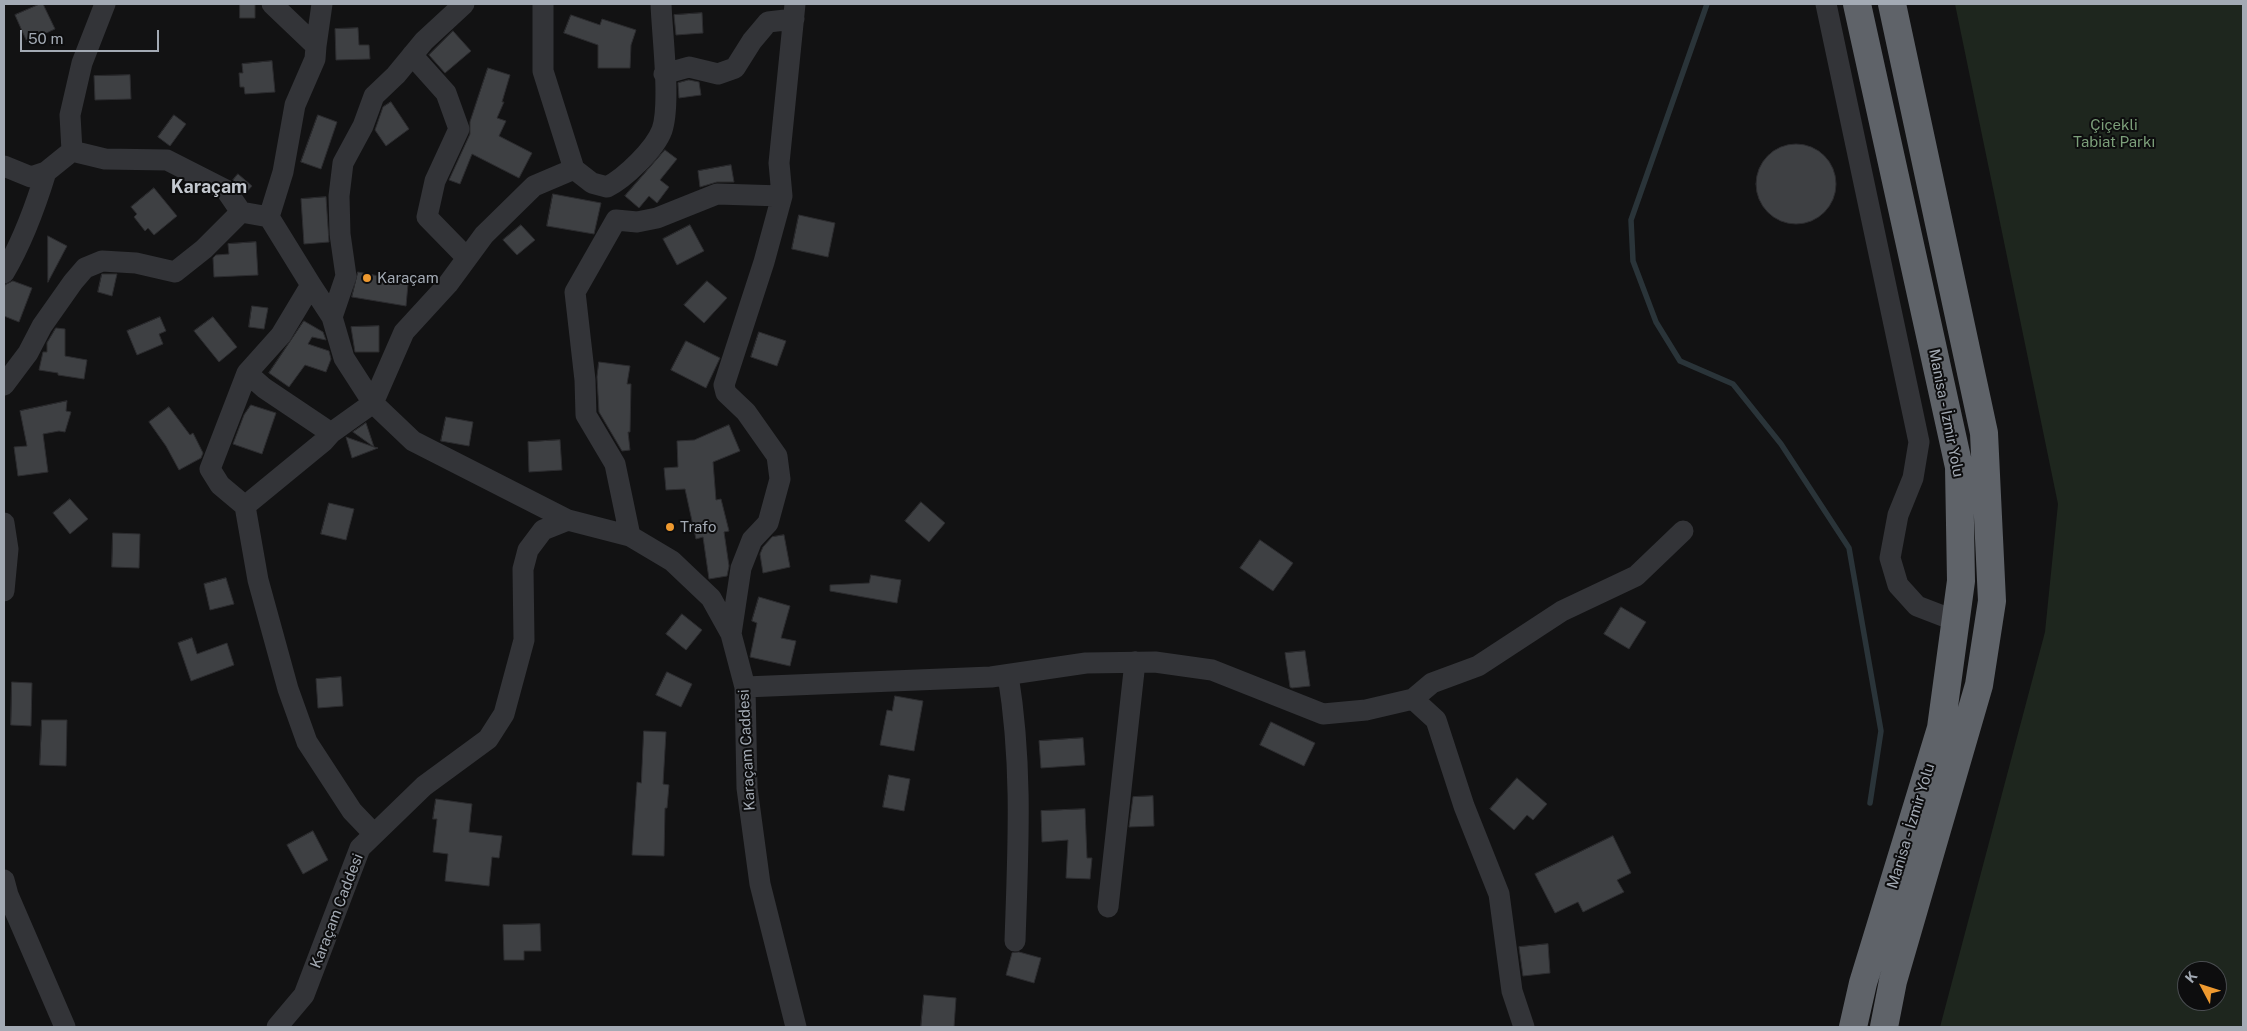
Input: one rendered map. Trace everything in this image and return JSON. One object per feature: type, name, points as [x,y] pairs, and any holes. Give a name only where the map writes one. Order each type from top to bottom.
[{"type":"highway","name":"Manisa - İzmir Yolu","points":[[1853,1027],[1863,983],[1940,728],[1961,581],[1959,467],[1857,4]]},
{"type":"highway","name":"Manisa - İzmir Yolu","points":[[1884,1027],[1893,980],[1979,685],[1992,601],[1984,433],[1892,4]]},
{"type":"street","points":[[72,151],[70,114],[82,63],[105,4]]},
{"type":"street","points":[[272,4],[316,46]]},
{"type":"street","points":[[269,217],[284,172],[296,106],[315,59],[322,4]]},
{"type":"street","points":[[332,318],[346,276],[340,234],[339,196],[342,163],[363,126],[374,96],[396,75],[424,41],[464,4]]},
{"type":"street","points":[[543,4],[543,71],[574,168],[592,183],[607,188],[620,181],[640,161],[662,131],[666,108],[661,4]]},
{"type":"street","points":[[1826,4],[1919,442],[1913,478],[1898,515],[1890,558],[1898,585],[1917,606],[1956,621]]},
{"type":"street","points":[[664,74],[689,67],[718,74],[735,68],[752,41],[768,22],[794,12],[779,163],[782,196],[764,262],[724,385],[726,393],[746,412],[777,456],[780,479],[768,523],[752,540],[741,568],[731,634]]},
{"type":"street","points":[[412,56],[446,93],[459,129],[435,181],[427,217],[467,258]]},
{"type":"street","points":[[4,166],[31,177],[46,172],[72,151]]},
{"type":"street","points":[[72,151],[105,159],[167,160],[226,190],[241,212],[269,217],[332,318],[344,358],[372,403],[413,441],[568,520]]},
{"type":"street","points":[[245,506],[323,442],[331,433],[372,403],[404,332],[448,284],[484,235],[534,186],[574,168]]},
{"type":"street","points":[[4,274],[33,216],[46,172]]},
{"type":"street","points":[[620,181],[616,220],[575,292],[585,380],[586,415],[615,464],[630,536]]},
{"type":"street","points":[[616,220],[637,222],[658,218],[717,194],[782,196]]},
{"type":"street","points":[[4,385],[28,353],[42,326],[85,268],[102,261],[136,263],[175,272],[204,249],[241,212]]},
{"type":"street","points":[[310,285],[281,335],[247,373],[210,469],[220,485],[245,506],[258,580],[288,689],[307,742],[352,811],[374,834]]},
{"type":"street","points":[[247,373],[264,388],[331,433]]},
{"type":"street","name":"Karaçam Caddesi","points":[[277,1027],[304,995],[360,848],[424,786],[488,739],[504,714],[524,640],[523,569],[528,550],[543,530],[568,520],[630,536],[672,561],[711,598],[731,634],[745,687],[747,788],[760,884],[796,1027]]},
{"type":"street","points":[[4,523],[8,549],[4,591]]},
{"type":"street","points":[[745,687],[1008,674],[1086,663],[1155,662],[1212,670],[1323,714],[1366,710],[1413,699],[1432,683],[1478,666],[1562,611],[1636,576],[1683,531]]},
{"type":"street","points":[[1108,907],[1136,662]]},
{"type":"street","points":[[1008,674],[1016,724],[1019,816],[1015,941]]},
{"type":"street","points":[[1413,699],[1436,720],[1464,806],[1499,894],[1512,991],[1524,1027]]},
{"type":"street","points":[[4,880],[8,895],[65,1027]]},
{"type":"green space","name":"Çiçekli Tabiat Parkı","points":[[1955,4],[2243,4],[2243,1027],[1940,1027],[2045,632],[2058,504]]},
{"type":"building","points":[[43,4],[55,29],[27,42],[15,15]]},
{"type":"building","points":[[240,4],[255,4],[255,18],[240,18]]},
{"type":"building","points":[[702,13],[703,33],[676,35],[674,15]]},
{"type":"building","points":[[571,15],[600,25],[602,19],[636,30],[631,45],[630,68],[598,68],[598,45],[564,33]]},
{"type":"building","points":[[358,28],[359,45],[369,45],[370,59],[336,60],[335,29]]},
{"type":"building","points":[[453,31],[471,51],[445,73],[429,55]]},
{"type":"building","points":[[272,61],[275,92],[245,94],[244,87],[240,87],[239,73],[243,73],[242,64]]},
{"type":"building","points":[[488,68],[510,75],[502,102],[504,102],[497,118],[506,121],[499,136],[532,153],[519,178],[472,154],[460,184],[449,180],[470,134],[470,122]]},
{"type":"building","points":[[130,75],[131,99],[95,100],[94,76]]},
{"type":"building","points":[[689,80],[699,82],[701,95],[679,98],[678,83]]},
{"type":"building","points":[[391,102],[409,129],[386,146],[375,130],[383,107]]},
{"type":"building","points":[[174,115],[186,124],[170,146],[158,137]]},
{"type":"building","points":[[318,115],[337,122],[321,169],[301,162]]},
{"type":"building","points":[[1796,144],[1811,147],[1824,156],[1833,169],[1836,184],[1833,199],[1824,212],[1811,221],[1796,224],[1781,221],[1768,212],[1759,199],[1756,184],[1759,169],[1768,156],[1781,147]]},
{"type":"building","points":[[665,150],[677,159],[660,180],[669,187],[657,203],[649,196],[639,208],[625,196]]},
{"type":"building","points":[[731,165],[734,182],[717,182],[700,187],[698,171]]},
{"type":"building","points":[[238,174],[252,186],[244,195],[233,180]]},
{"type":"building","points":[[154,188],[177,216],[154,235],[148,228],[145,231],[134,217],[137,214],[131,207]]},
{"type":"building","points":[[553,194],[601,203],[594,234],[547,226]]},
{"type":"building","points":[[326,197],[329,242],[304,244],[301,199]]},
{"type":"building","points":[[799,215],[835,223],[828,257],[792,249]]},
{"type":"building","points":[[521,225],[535,240],[517,255],[503,240]]},
{"type":"building","points":[[690,225],[704,251],[677,265],[663,239]]},
{"type":"building","points":[[48,236],[67,246],[48,282]]},
{"type":"building","points":[[256,242],[258,275],[214,277],[213,258],[216,255],[229,254],[228,244]]},
{"type":"building","points":[[358,272],[384,277],[384,282],[408,284],[406,306],[352,297]]},
{"type":"building","points":[[102,274],[117,274],[112,296],[98,292]]},
{"type":"building","points":[[13,281],[32,288],[19,322],[4,316],[5,285]]},
{"type":"building","points":[[707,281],[727,298],[704,323],[684,305]]},
{"type":"building","points":[[252,306],[268,308],[264,329],[249,327]]},
{"type":"building","points":[[160,317],[166,331],[159,334],[163,344],[137,355],[127,331]]},
{"type":"building","points":[[213,317],[237,347],[219,362],[194,331]]},
{"type":"building","points":[[304,321],[323,332],[326,340],[312,337],[308,344],[329,351],[331,359],[326,372],[305,365],[289,387],[269,373]]},
{"type":"building","points":[[379,326],[379,352],[355,352],[351,327]]},
{"type":"building","points":[[56,328],[65,329],[65,356],[87,360],[84,379],[39,370],[43,352],[47,352],[47,343]]},
{"type":"building","points":[[759,332],[786,341],[777,366],[751,357]]},
{"type":"building","points":[[686,341],[720,358],[706,388],[671,370]]},
{"type":"building","points":[[599,362],[630,366],[627,384],[631,384],[630,432],[628,432],[630,450],[622,451],[599,412],[597,377]]},
{"type":"building","points":[[67,401],[66,411],[71,412],[65,432],[59,431],[43,434],[48,472],[18,476],[14,447],[27,446],[20,411]]},
{"type":"building","points":[[251,405],[276,413],[262,454],[233,444],[244,415]]},
{"type":"building","points":[[169,407],[190,435],[193,433],[203,453],[201,458],[179,470],[166,446],[149,422]]},
{"type":"building","points":[[446,417],[473,422],[469,446],[441,441]]},
{"type":"building","points":[[366,423],[374,447],[353,432]]},
{"type":"building","points":[[729,425],[740,451],[713,462],[716,500],[721,499],[729,531],[724,532],[729,566],[727,576],[709,579],[703,537],[696,539],[685,489],[666,490],[664,468],[678,467],[677,441],[694,440]]},
{"type":"building","points":[[346,437],[378,448],[352,458]]},
{"type":"building","points":[[560,440],[562,470],[529,472],[528,442]]},
{"type":"building","points":[[70,499],[88,519],[70,534],[53,513]]},
{"type":"building","points":[[921,502],[945,523],[929,542],[905,521]]},
{"type":"building","points":[[329,503],[354,509],[346,540],[321,534]]},
{"type":"building","points":[[113,533],[140,534],[139,568],[112,567]]},
{"type":"building","points":[[784,535],[790,567],[763,573],[760,554],[763,547],[772,537]]},
{"type":"building","points":[[1260,540],[1293,563],[1273,591],[1240,568]]},
{"type":"building","points":[[871,575],[901,580],[897,603],[830,591],[830,585],[869,583]]},
{"type":"building","points":[[226,578],[234,604],[210,610],[204,584]]},
{"type":"building","points":[[759,597],[790,606],[781,638],[796,641],[790,666],[750,657],[757,623],[752,621]]},
{"type":"building","points":[[1621,607],[1646,622],[1629,649],[1604,634]]},
{"type":"building","points":[[682,614],[702,630],[686,650],[666,634]]},
{"type":"building","points":[[192,638],[197,654],[227,643],[234,665],[191,681],[178,643]]},
{"type":"building","points":[[1305,651],[1310,686],[1292,688],[1290,687],[1285,653]]},
{"type":"building","points":[[667,672],[692,684],[681,707],[656,695]]},
{"type":"building","points":[[341,677],[343,706],[318,708],[316,679]]},
{"type":"building","points":[[12,682],[32,683],[31,726],[11,725]]},
{"type":"building","points":[[895,696],[923,701],[914,751],[880,745],[887,710],[892,711]]},
{"type":"building","points":[[42,720],[67,720],[66,766],[40,765]]},
{"type":"building","points":[[1271,722],[1315,743],[1304,766],[1260,745]]},
{"type":"building","points":[[644,731],[666,732],[663,784],[669,785],[667,808],[665,808],[664,856],[632,855],[637,782],[641,783]]},
{"type":"building","points":[[1083,738],[1085,765],[1041,768],[1039,741]]},
{"type":"building","points":[[889,775],[910,779],[904,811],[883,807]]},
{"type":"building","points":[[1517,778],[1547,804],[1533,820],[1527,815],[1514,830],[1490,809]]},
{"type":"building","points":[[1153,796],[1154,826],[1129,827],[1133,797]]},
{"type":"building","points":[[436,799],[472,804],[469,832],[502,836],[499,858],[492,857],[489,886],[445,881],[448,854],[433,852],[437,819],[433,819]]},
{"type":"building","points":[[1085,809],[1087,858],[1092,858],[1090,879],[1066,878],[1068,840],[1042,842],[1041,811]]},
{"type":"building","points":[[313,831],[328,860],[303,874],[287,845]]},
{"type":"building","points":[[1613,836],[1631,873],[1617,880],[1624,892],[1583,912],[1578,902],[1555,913],[1535,874]]},
{"type":"building","points":[[540,924],[541,951],[524,951],[524,960],[504,960],[503,925]]},
{"type":"building","points":[[1548,944],[1550,973],[1523,976],[1519,947]]},
{"type":"building","points":[[1019,952],[1041,958],[1034,983],[1006,975],[1012,953]]},
{"type":"building","points":[[924,995],[956,998],[954,1027],[921,1027]]},
{"type":"waterway","points":[[1707,4],[1631,220],[1633,261],[1656,322],[1680,361],[1733,384],[1781,444],[1849,548],[1881,731],[1870,803]]},
{"type":"place","name":"Karaçam","points":[[367,278]]},
{"type":"place","name":"Trafo","points":[[670,527]]},
{"type":"district","name":"Karaçam","points":[[209,187]]}]
